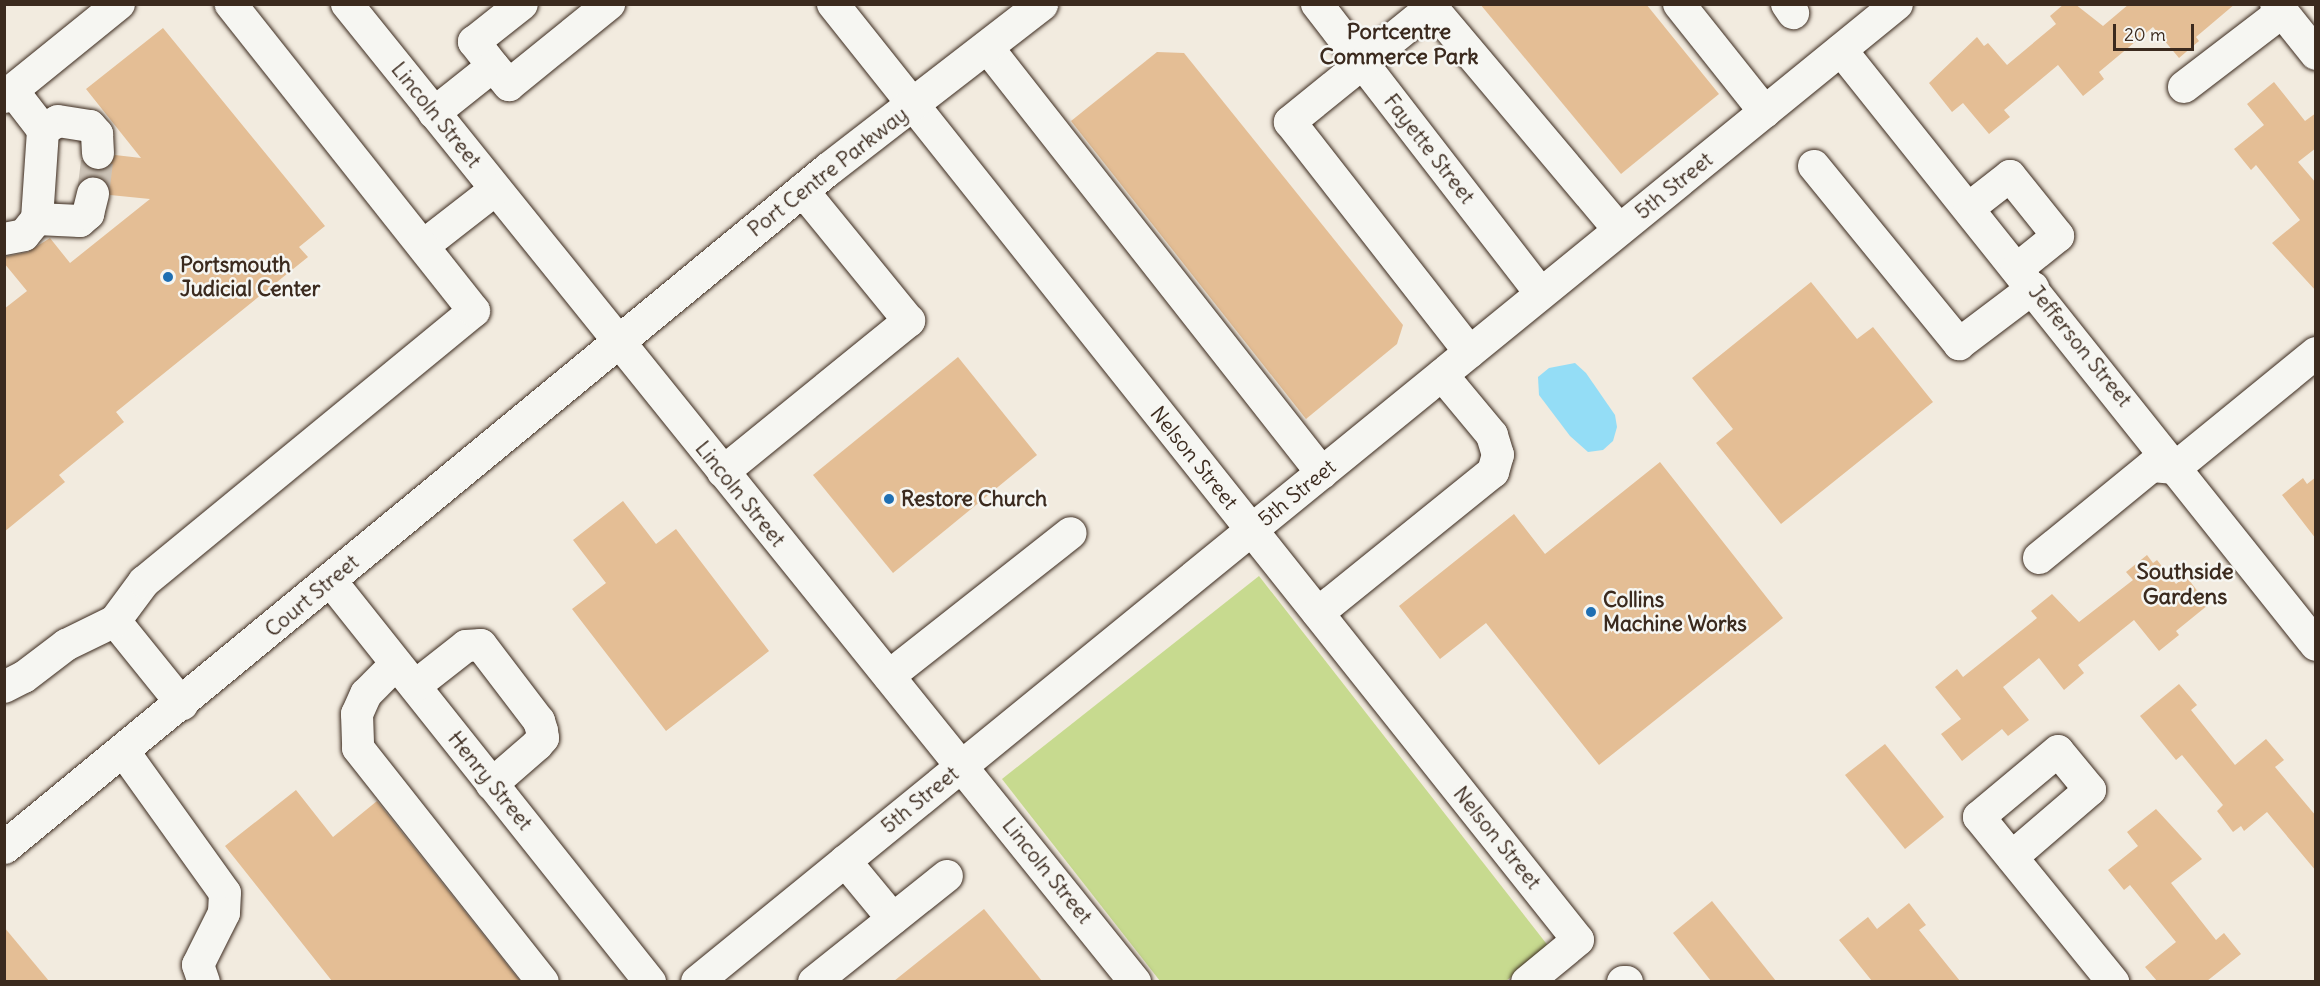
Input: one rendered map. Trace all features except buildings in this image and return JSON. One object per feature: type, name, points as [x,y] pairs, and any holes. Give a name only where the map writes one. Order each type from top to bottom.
[{"type":"main road","name":"Port Centre Parkway","points":[[618,342],[802,190],[1041,4]]},
{"type":"main road","name":"Court Street","points":[[4,847],[124,752],[618,342]]},
{"type":"street","points":[[4,239],[24,235],[37,219],[43,130],[9,94],[119,4]]},
{"type":"street","points":[[4,687],[24,677],[66,645],[115,621],[144,582],[474,311],[231,4]]},
{"type":"street","name":"Lincoln Street","points":[[347,4],[1135,981]]},
{"type":"street","points":[[522,4],[474,42],[509,84],[609,4]]},
{"type":"street","name":"Nelson Street","points":[[833,4],[1578,939],[1527,981]]},
{"type":"street","name":"Fayette Street","points":[[1317,4],[1541,294]]},
{"type":"street","points":[[1679,4],[1765,112]]},
{"type":"street","name":"5th Street","points":[[697,981],[1897,4]]},
{"type":"street","points":[[1470,352],[1290,122],[1431,6],[1619,230]]},
{"type":"street","points":[[2184,87],[2278,8],[2316,54]]},
{"type":"street","points":[[987,47],[1322,472]]},
{"type":"street","name":"Jefferson Street","points":[[1841,50],[2175,468],[2305,611],[2316,645]]},
{"type":"street","points":[[434,114],[493,66]]},
{"type":"street","points":[[43,130],[58,121],[90,126],[97,134],[98,153]]},
{"type":"street","points":[[1814,166],[1959,344],[2025,278],[2058,236],[2010,176],[1969,208]]},
{"type":"street","points":[[423,246],[495,190]]},
{"type":"street","points":[[723,472],[909,321],[802,190]]},
{"type":"street","points":[[37,219],[80,221],[88,214],[93,194]]},
{"type":"street","points":[[2039,558],[2152,466],[2175,468],[2316,353]]},
{"type":"street","points":[[1318,613],[1493,472],[1498,455],[1492,435],[1442,375]]},
{"type":"street","points":[[889,676],[1071,533]]},
{"type":"street","name":"Henry Street","points":[[330,580],[650,981]]},
{"type":"street","points":[[115,621],[182,704]]},
{"type":"street","points":[[492,784],[543,738],[539,721],[481,645],[466,646],[366,694],[357,714],[358,747],[543,981]]},
{"type":"street","points":[[124,752],[225,892],[224,913],[198,965],[204,981]]},
{"type":"street","points":[[2012,857],[2113,981]]},
{"type":"street","points":[[845,861],[893,920]]},
{"type":"street","points":[[814,981],[947,876]]},
{"type":"green space","points":[[1259,576],[1549,947],[1506,981],[1160,981],[1002,779]]},
{"type":"water","points":[[1575,363],[1586,373],[1615,415],[1617,427],[1613,441],[1603,450],[1588,452],[1570,436],[1539,395],[1538,377],[1549,368]]},
{"type":"tunnel","points":[[93,194],[98,153]]},
{"type":"place","name":"Portsmouth Judicial Center","points":[[168,277]]},
{"type":"place","name":"Restore Church","points":[[889,499]]},
{"type":"place","name":"Collins Machine Works","points":[[1591,612]]},
{"type":"district","name":"Portcentre Commerce Park","points":[[1399,44]]},
{"type":"district","name":"Southside Gardens","points":[[2185,584]]}]
